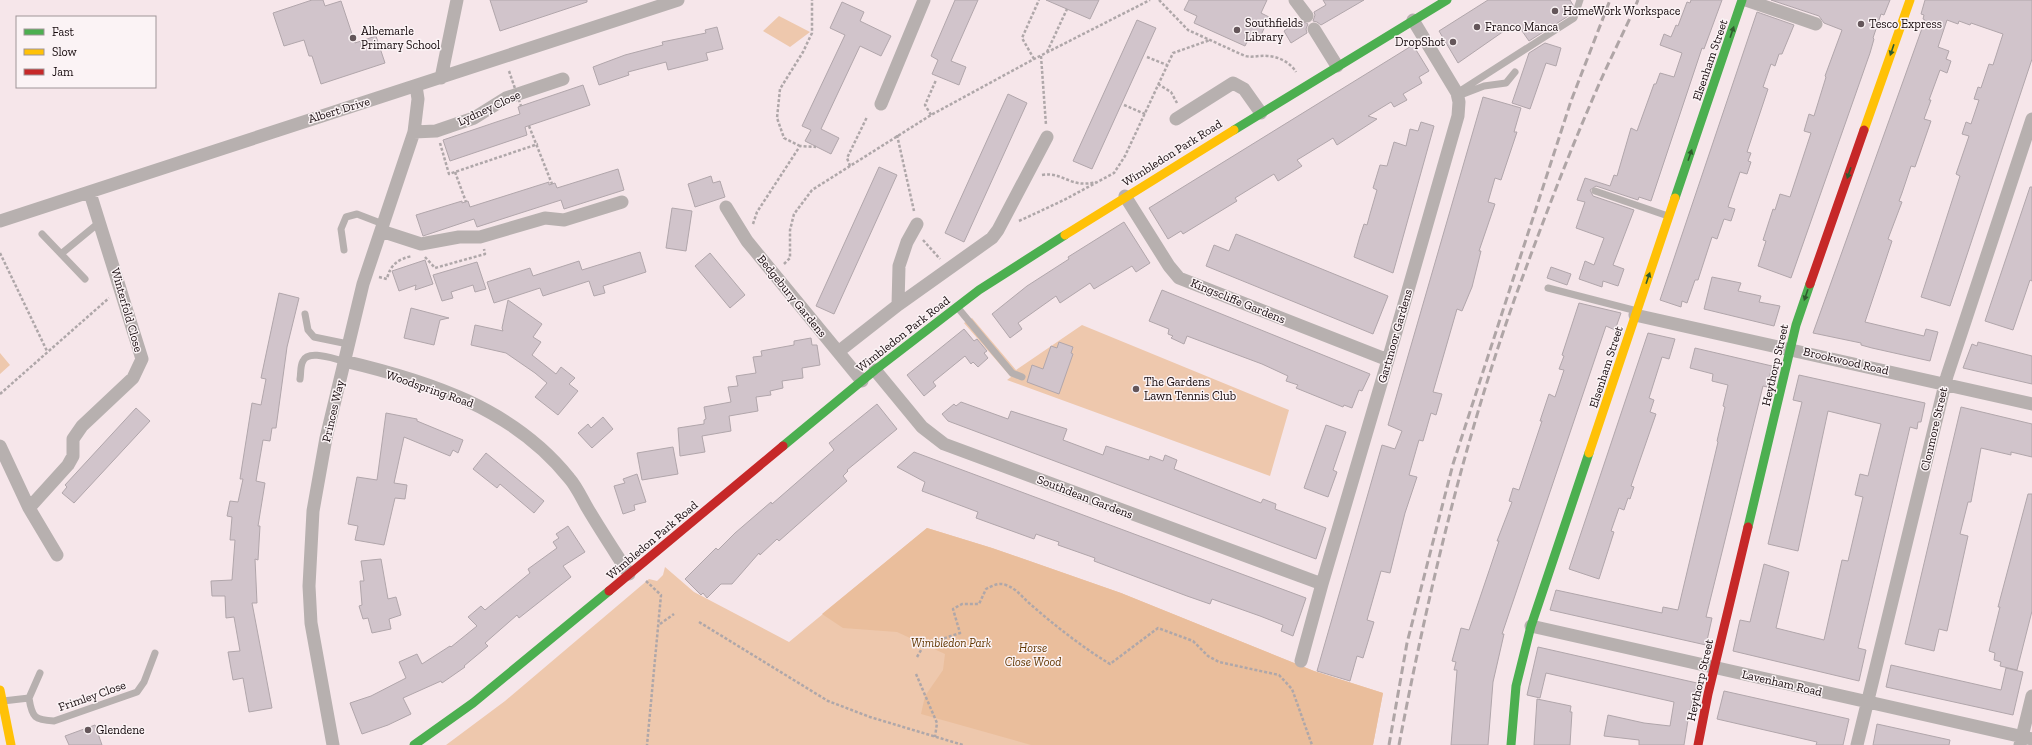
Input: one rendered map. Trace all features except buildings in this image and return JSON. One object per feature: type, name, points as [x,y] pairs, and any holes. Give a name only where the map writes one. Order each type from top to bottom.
[{"type":"street","points":[[441,78],[457,0]]},
{"type":"street","name":"Albert Drive","points":[[0,221],[90,193],[315,117],[441,78],[678,0]]},
{"type":"street","points":[[881,104],[924,0]]},
{"type":"street","points":[[1295,0],[1307,16]]},
{"type":"street","name":"Wimbledon Park Road","points":[[414,745],[473,703],[875,370],[956,307],[1051,242],[1447,0]]},
{"type":"street","name":"Elsenham Street","points":[[1511,745],[1516,686],[1531,626],[1742,0]]},
{"type":"street","points":[[1746,0],[1816,24]]},
{"type":"street","name":"Heythorp Street","points":[[1698,745],[1702,719],[1796,325],[1910,0]]},
{"type":"street","points":[[1413,20],[1458,95]]},
{"type":"street","points":[[1314,29],[1337,66]]},
{"type":"street","name":"Lydney Close","points":[[414,132],[436,131],[474,118],[506,98],[563,79]]},
{"type":"street","points":[[1180,116],[1233,83],[1244,89],[1261,113]]},
{"type":"street","name":"Princes Way","points":[[333,745],[311,623],[309,586],[313,511],[326,438],[348,344],[367,273],[414,132],[418,99],[416,86]]},
{"type":"street","name":"Gartmoor Gardens","points":[[1301,661],[1458,116],[1458,95]]},
{"type":"street","name":"Clonmore Street","points":[[1857,745],[1945,384],[2032,119]]},
{"type":"street","points":[[838,352],[898,305],[992,238],[998,230],[1047,137]]},
{"type":"street","name":"Winterfold Close","points":[[29,508],[68,465],[73,456],[73,439],[82,426],[133,378],[142,359],[90,193]]},
{"type":"street","name":"Kingscliffe Gardens","points":[[1125,196],[1169,266],[1179,278],[1388,360]]},
{"type":"street","points":[[382,227],[421,244],[465,236],[480,237],[545,218],[564,220],[622,202]]},
{"type":"street","name":"Bedgebury Gardens","points":[[726,207],[747,241],[862,381]]},
{"type":"street","points":[[898,305],[899,266],[907,242],[917,224]]},
{"type":"street","name":"Brookwood Road","points":[[1636,313],[2032,404]]},
{"type":"street","name":"Woodspring Road","points":[[344,361],[454,395],[480,406],[519,429],[549,455],[570,480],[629,574]]},
{"type":"street","name":"Southdean Gardens","points":[[875,370],[922,427],[944,444],[1322,584]]},
{"type":"street","points":[[0,446],[29,508],[57,555]]},
{"type":"street","name":"Lavenham Road","points":[[1531,626],[1867,701],[2024,741]]},
{"type":"street","points":[[0,690],[11,745]]},
{"type":"street","points":[[2024,741],[2032,696]]},
{"type":"lane","points":[[1458,95],[1574,18],[1580,0]]},
{"type":"lane","points":[[1458,95],[1484,86],[1506,83],[1515,72]]},
{"type":"lane","points":[[1595,191],[1670,217]]},
{"type":"lane","points":[[344,250],[341,229],[346,217],[357,214],[382,227]]},
{"type":"lane","points":[[62,254],[100,221]]},
{"type":"lane","points":[[42,234],[85,279]]},
{"type":"lane","points":[[1548,288],[1636,313]]},
{"type":"lane","points":[[956,307],[1012,373],[1022,377]]},
{"type":"lane","points":[[305,314],[308,330],[314,337],[348,344]]},
{"type":"lane","points":[[300,379],[303,359],[307,356],[314,355],[344,361]]},
{"type":"lane","name":"Frimley Close","points":[[29,698],[31,711],[34,717],[40,720],[54,721],[137,692],[144,682],[155,653]]},
{"type":"lane","points":[[3,701],[29,698],[40,673]]},
{"type":"path","points":[[812,0],[812,33],[780,89],[777,118],[784,138],[800,146],[816,147]]},
{"type":"path","points":[[1034,59],[1022,38],[1039,0]]},
{"type":"path","points":[[774,274],[790,258],[790,230],[794,214],[812,190],[930,115],[1034,59],[1150,0]]},
{"type":"path","points":[[1159,0],[1188,30],[1245,56],[1252,58],[1267,56],[1286,62],[1294,68],[1305,86]]},
{"type":"path","points":[[1047,53],[1067,9]]},
{"type":"path","points":[[998,230],[1101,181],[1114,173],[1125,156],[1173,52],[1210,40]]},
{"type":"path","points":[[1041,56],[1047,137]]},
{"type":"path","points":[[1146,57],[1167,65]]},
{"type":"path","points":[[509,71],[521,106]]},
{"type":"path","points":[[930,115],[925,105],[936,80]]},
{"type":"path","points":[[1158,84],[1171,92],[1180,116]]},
{"type":"path","points":[[1124,105],[1145,114]]},
{"type":"path","points":[[850,166],[847,158],[867,117]]},
{"type":"path","points":[[529,126],[538,144],[552,184]]},
{"type":"path","points":[[436,131],[449,174],[538,144]]},
{"type":"path","points":[[897,135],[917,224],[924,243],[939,259],[952,266]]},
{"type":"path","points":[[747,241],[757,212],[800,146]]},
{"type":"path","points":[[455,172],[466,202]]},
{"type":"path","points":[[1024,180],[1051,173],[1072,183],[1087,185],[1101,181]]},
{"type":"path","points":[[367,273],[387,279],[392,265],[402,258],[413,256],[425,257],[435,268],[486,254],[480,237]]},
{"type":"path","points":[[0,253],[47,351]]},
{"type":"path","points":[[0,394],[47,351],[121,288]]},
{"type":"path","points":[[646,581],[661,594],[647,745]]},
{"type":"path","points":[[917,657],[924,645],[960,633],[953,609],[962,604],[979,604],[986,589],[995,585],[1004,584],[1018,590],[1028,602],[1097,656],[1110,664],[1158,628],[1193,641],[1208,656],[1219,662],[1279,675],[1292,690],[1312,745]]},
{"type":"path","points":[[659,624],[674,614]]},
{"type":"path","points":[[699,622],[828,700],[870,716],[963,745]]},
{"type":"path","points":[[916,674],[938,723],[935,737]]},
{"type":"green space","points":[[779,16],[810,32],[790,47],[763,31]]},
{"type":"green space","name":"The Gardens Lawn Tennis Club","points":[[972,318],[1016,370],[1082,325],[1289,410],[1270,476],[1007,380],[1011,377],[964,323]]},
{"type":"green space","points":[[0,353],[10,365],[0,374]]},
{"type":"green space","name":"Wimbledon Park","points":[[927,528],[992,548],[1121,593],[1314,671],[1383,693],[1373,745],[446,745],[505,701],[649,579],[657,581],[663,575],[665,567],[694,592],[789,642]]},
{"type":"green space","name":"Horse Close Wood","points":[[927,528],[992,548],[1121,593],[1314,671],[1383,693],[1373,745],[1031,745],[921,714],[925,696],[943,670],[945,654],[897,632],[843,628],[822,614]]},
{"type":"railway","points":[[1389,745],[1407,643],[1453,464],[1571,101],[1610,0]]},
{"type":"railway","points":[[1399,745],[1435,574],[1464,461],[1497,350],[1516,295],[1567,161],[1600,82],[1638,0]]},
{"type":"traffic: fast","points":[[1234,130],[1447,0]]},
{"type":"traffic: fast","points":[[1675,198],[1742,0]]},
{"type":"traffic: fast","points":[[783,446],[875,370],[979,290],[1065,235]]},
{"type":"traffic: fast","points":[[1748,527],[1796,325],[1810,284]]},
{"type":"traffic: fast","points":[[1511,745],[1516,686],[1531,626],[1589,453]]},
{"type":"traffic: fast","points":[[414,745],[473,703],[609,591]]},
{"type":"traffic: slow","points":[[1864,130],[1910,0]]},
{"type":"traffic: slow","points":[[1065,235],[1234,130]]},
{"type":"traffic: slow","points":[[1589,453],[1675,198]]},
{"type":"traffic: slow","points":[[0,690],[11,745]]},
{"type":"traffic: jam","points":[[1810,284],[1864,130]]},
{"type":"traffic: jam","points":[[609,591],[783,446]]},
{"type":"traffic: jam","points":[[1698,745],[1708,694],[1748,527]]},
{"type":"place","name":"HomeWork Workspace","points":[[1555,11]]},
{"type":"place","name":"Tesco Express","points":[[1861,24]]},
{"type":"place","name":"Franco Manca","points":[[1477,27]]},
{"type":"place","name":"Southfields Library","points":[[1237,30]]},
{"type":"place","name":"Albemarle Primary School","points":[[353,38]]},
{"type":"place","name":"DropShot","points":[[1453,42]]},
{"type":"place","name":"The Gardens Lawn Tennis Club","points":[[1136,389]]},
{"type":"place","name":"Glendene","points":[[88,730]]}]
